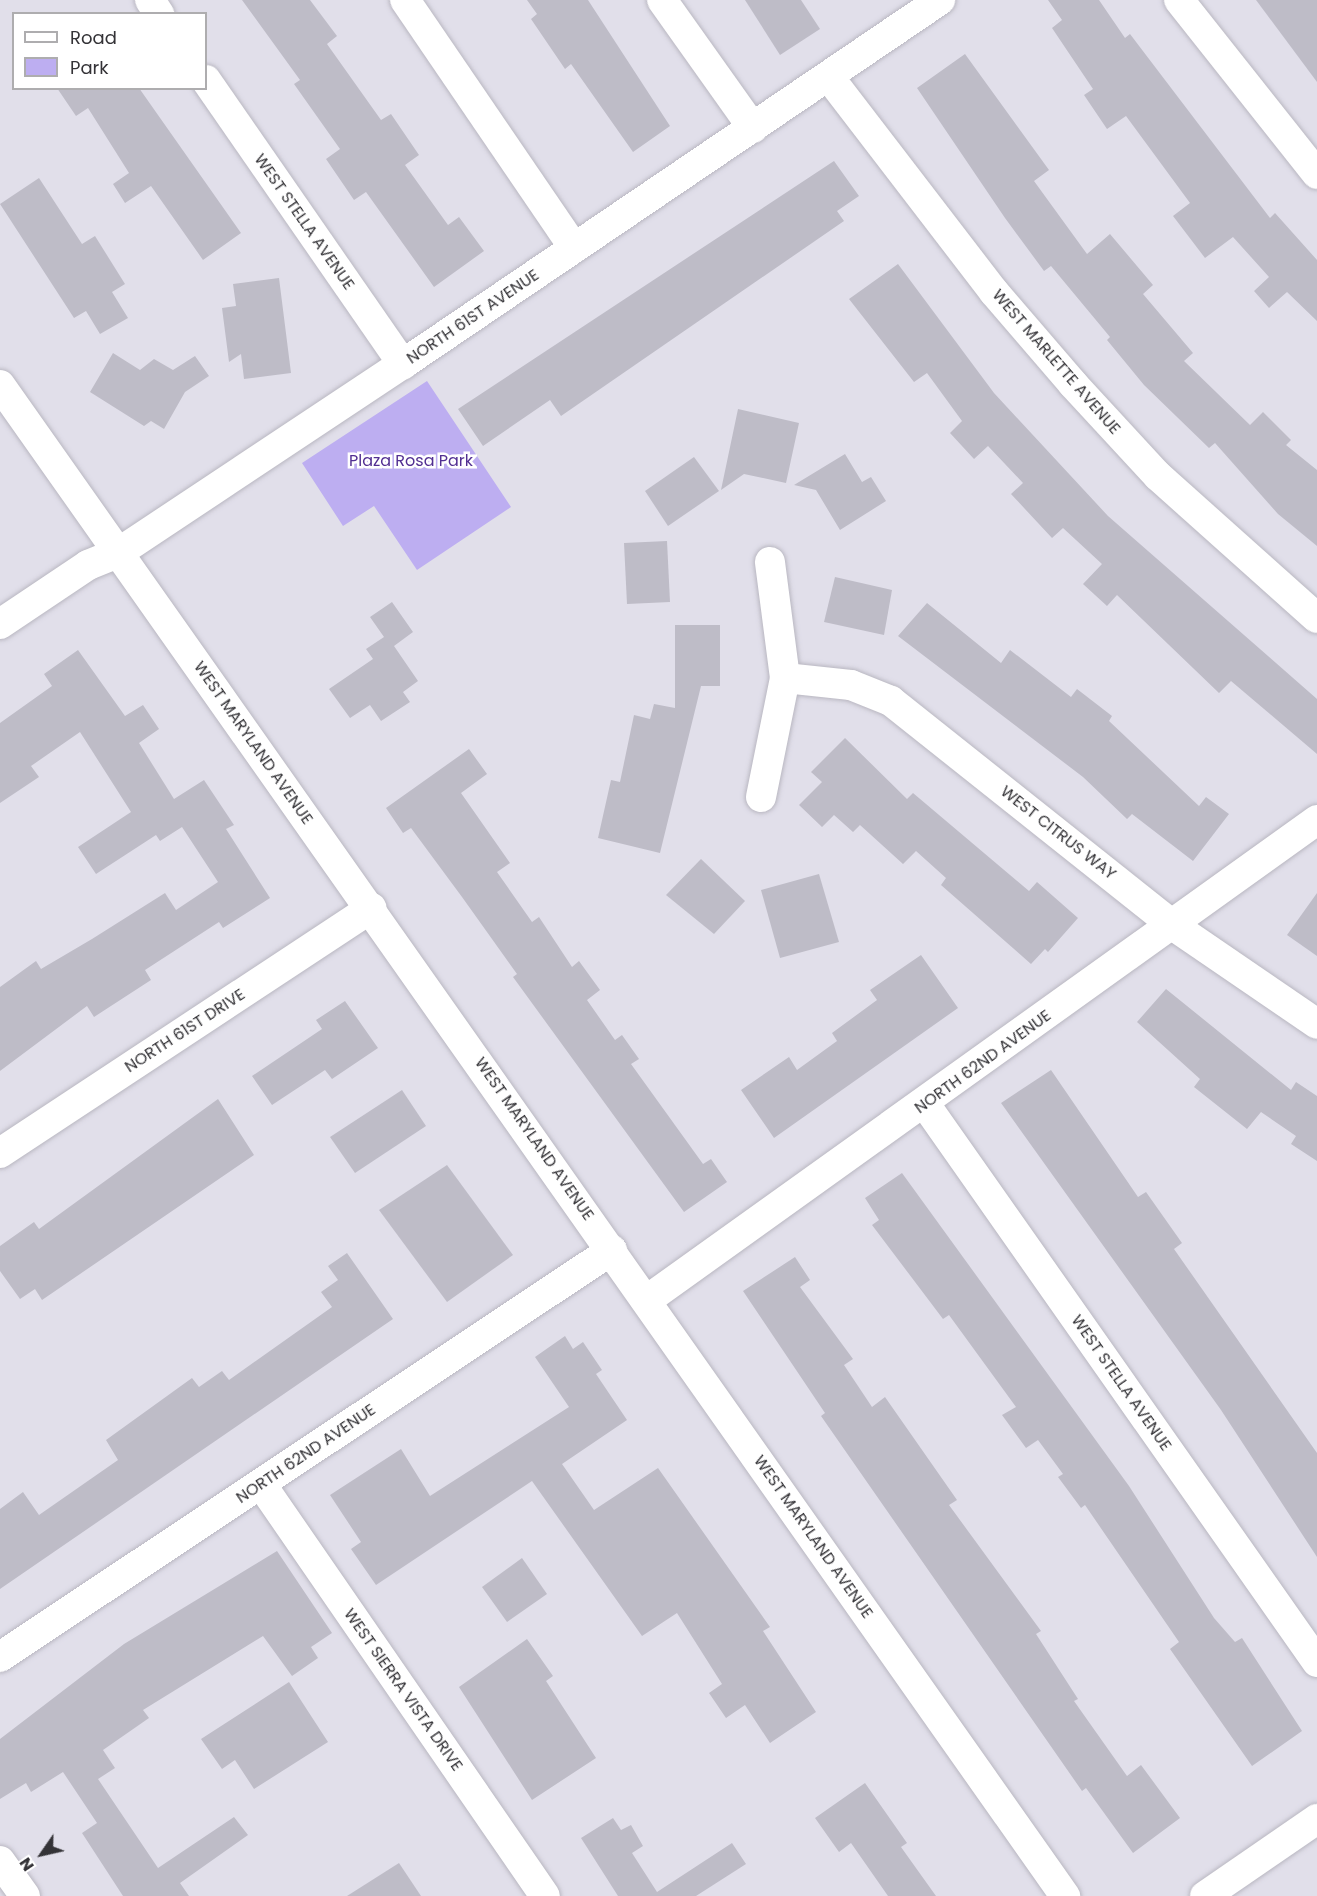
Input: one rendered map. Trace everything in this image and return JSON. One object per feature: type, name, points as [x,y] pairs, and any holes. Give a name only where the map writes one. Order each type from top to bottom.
[{"type":"street","points":[[405,0],[574,248]]},
{"type":"street","points":[[662,0],[753,128]]},
{"type":"street","name":"NORTH 61ST AVENUE","points":[[0,624],[88,565],[118,553],[829,77],[901,10],[940,0]]},
{"type":"street","points":[[1179,0],[1317,174]]},
{"type":"street","name":"WEST MARLETTE AVENUE","points":[[829,77],[987,283],[1073,384],[1158,476],[1317,618]]},
{"type":"street","name":"WEST STELLA AVENUE","points":[[207,81],[403,364]]},
{"type":"street","name":"WEST MARYLAND AVENUE","points":[[0,385],[371,908],[1065,1896]]},
{"type":"street","points":[[761,797],[785,678],[770,562]]},
{"type":"street","name":"WEST CITRUS WAY","points":[[785,678],[850,685],[891,701],[1174,926],[1317,1024]]},
{"type":"street","name":"NORTH 62ND AVENUE","points":[[647,1300],[1174,926],[1317,820]]},
{"type":"street","name":"NORTH 61ST DRIVE","points":[[0,1153],[371,908]]},
{"type":"street","name":"WEST STELLA AVENUE","points":[[925,1104],[1317,1662]]},
{"type":"street","name":"NORTH 62ND AVENUE","points":[[0,1657],[612,1250]]},
{"type":"street","name":"WEST SIERRA VISTA DRIVE","points":[[261,1484],[545,1896]]},
{"type":"street","points":[[1205,1896],[1316,1822]]},
{"type":"street","points":[[0,1861],[25,1896]]},
{"type":"green space","name":"Plaza Rosa Park","points":[[427,381],[511,507],[417,570],[374,506],[343,526],[302,463]]},
{"type":"building","points":[[242,0],[310,0],[337,36],[327,44],[381,120],[391,114],[419,155],[405,165],[448,225],[459,217],[484,251],[434,287],[366,192],[354,200],[326,159],[340,149],[294,84],[300,80]]},
{"type":"building","points":[[527,0],[588,0],[670,126],[633,152],[571,64],[565,69],[531,19],[537,14]]},
{"type":"building","points":[[745,0],[801,0],[820,29],[780,55]]},
{"type":"building","points":[[1048,0],[1099,0],[1125,38],[1130,34],[1270,218],[1275,213],[1317,260],[1317,321],[1287,292],[1269,308],[1254,291],[1269,277],[1233,237],[1205,258],[1173,216],[1190,203],[1126,116],[1107,129],[1084,95],[1093,89],[1052,28],[1062,20]]},
{"type":"building","points":[[1256,0],[1317,0],[1317,82]]},
{"type":"building","points":[[965,54],[1049,170],[1034,181],[1087,254],[1110,234],[1153,285],[1143,294],[1193,353],[1184,361],[1250,425],[1263,412],[1291,440],[1286,445],[1317,470],[1317,546],[1278,514],[1215,443],[1209,448],[1144,385],[1107,340],[1110,337],[1051,266],[1044,271],[1005,218],[917,88]]},
{"type":"building","points":[[58,90],[140,90],[241,233],[203,260],[151,186],[125,203],[113,184],[129,173],[88,108],[76,116]]},
{"type":"building","points":[[834,161],[859,196],[837,211],[844,221],[561,416],[550,400],[483,446],[458,409]]},
{"type":"building","points":[[39,178],[82,244],[95,236],[125,284],[112,292],[128,318],[100,334],[86,311],[74,318],[0,204]]},
{"type":"building","points":[[898,264],[994,393],[1108,516],[1317,699],[1317,754],[1231,681],[1219,693],[1117,595],[1107,606],[1083,584],[1102,564],[1063,528],[1052,538],[1011,494],[1023,483],[988,446],[974,459],[950,433],[962,421],[927,373],[914,382],[849,299]]},
{"type":"building","points":[[279,278],[291,373],[244,379],[241,354],[229,362],[222,308],[236,306],[233,284]]},
{"type":"building","points":[[113,353],[140,370],[154,359],[173,370],[195,356],[209,376],[185,392],[164,429],[151,421],[144,426],[90,392]]},
{"type":"building","points":[[738,409],[799,423],[786,483],[744,474],[721,490]]},
{"type":"building","points":[[845,454],[862,482],[871,477],[886,501],[840,530],[816,490],[794,485]]},
{"type":"building","points":[[694,457],[719,491],[668,526],[645,491]]},
{"type":"building","points":[[667,541],[670,602],[627,604],[624,543]]},
{"type":"building","points":[[835,577],[892,590],[884,635],[824,622]]},
{"type":"building","points":[[392,602],[413,632],[394,646],[418,681],[403,692],[410,702],[381,721],[370,705],[350,718],[329,689],[373,659],[366,649],[384,637],[370,617]]},
{"type":"building","points":[[927,603],[1001,663],[1010,650],[1071,697],[1077,689],[1112,716],[1109,721],[1199,806],[1206,797],[1229,814],[1193,861],[1132,814],[1127,819],[1083,777],[898,636]]},
{"type":"building","points":[[675,625],[720,625],[720,686],[701,686],[660,853],[598,838],[611,780],[620,782],[634,715],[650,719],[654,704],[675,708]]},
{"type":"building","points":[[78,650],[125,716],[143,705],[159,729],[139,743],[174,799],[204,780],[234,825],[226,829],[270,898],[223,928],[219,922],[145,970],[151,980],[94,1017],[87,1006],[0,1071],[0,987],[36,961],[41,969],[165,893],[176,910],[218,882],[182,827],[160,841],[156,835],[96,874],[78,847],[131,812],[80,732],[31,766],[39,777],[0,803],[0,723],[52,686],[44,674]]},
{"type":"building","points":[[845,738],[907,799],[913,793],[1029,891],[1037,882],[1078,918],[1048,952],[1045,949],[1031,964],[941,885],[946,878],[916,851],[903,864],[860,825],[853,832],[834,815],[822,827],[799,805],[822,782],[811,772]]},
{"type":"building","points":[[469,749],[487,774],[461,793],[510,863],[497,872],[532,922],[539,917],[572,967],[579,961],[600,990],[587,1000],[615,1040],[622,1035],[639,1059],[631,1064],[703,1164],[711,1159],[727,1182],[684,1212],[513,977],[517,974],[462,897],[411,828],[403,833],[386,808]]},
{"type":"building","points":[[701,859],[745,901],[714,934],[666,895]]},
{"type":"building","points":[[819,874],[839,942],[780,958],[761,890]]},
{"type":"building","points":[[1317,893],[1317,956],[1287,935]]},
{"type":"building","points":[[921,955],[958,1008],[774,1138],[741,1090],[789,1057],[797,1070],[837,1041],[832,1033],[877,1000],[870,990]]},
{"type":"building","points":[[1166,989],[1291,1090],[1296,1082],[1317,1096],[1317,1161],[1291,1144],[1296,1136],[1261,1112],[1247,1129],[1194,1087],[1200,1079],[1137,1022]]},
{"type":"building","points":[[345,1001],[378,1048],[332,1079],[325,1070],[272,1105],[252,1076],[322,1029],[316,1020]]},
{"type":"building","points":[[1051,1070],[1138,1197],[1146,1192],[1182,1243],[1174,1249],[1317,1453],[1317,1557],[1221,1410],[1001,1103]]},
{"type":"building","points":[[402,1090],[426,1126],[355,1173],[330,1137]]},
{"type":"building","points":[[218,1099],[254,1155],[42,1300],[35,1289],[20,1299],[0,1271],[0,1246],[34,1222],[39,1229]]},
{"type":"building","points":[[447,1165],[513,1255],[447,1302],[379,1210]]},
{"type":"building","points":[[902,1173],[1129,1486],[1214,1618],[1235,1642],[1242,1638],[1302,1731],[1252,1766],[1170,1649],[1179,1642],[1085,1505],[1081,1508],[1058,1477],[1063,1474],[1038,1440],[1026,1448],[1002,1415],[1016,1407],[949,1315],[943,1319],[872,1225],[879,1220],[865,1198]]},
{"type":"building","points":[[347,1253],[393,1319],[0,1589],[0,1509],[23,1492],[39,1515],[118,1460],[106,1440],[192,1378],[199,1387],[222,1371],[229,1380],[332,1307],[321,1292],[338,1280],[328,1266]]},
{"type":"building","points":[[795,1257],[810,1280],[800,1287],[853,1359],[844,1365],[872,1407],[885,1397],[957,1500],[949,1505],[1041,1631],[1036,1634],[1078,1699],[1074,1701],[1127,1776],[1141,1765],[1180,1818],[1133,1853],[1086,1788],[1082,1791],[821,1416],[825,1413],[743,1291]]},
{"type":"building","points":[[565,1336],[573,1349],[583,1342],[602,1370],[596,1374],[627,1420],[562,1464],[594,1510],[658,1468],[770,1627],[763,1631],[816,1712],[770,1743],[745,1705],[726,1718],[709,1693],[722,1684],[677,1613],[642,1636],[532,1481],[376,1585],[351,1549],[361,1542],[330,1495],[401,1449],[430,1496],[569,1407],[535,1357]]},
{"type":"building","points":[[277,1551],[332,1633],[311,1647],[318,1658],[292,1676],[263,1636],[143,1710],[149,1718],[103,1750],[115,1768],[98,1779],[158,1868],[234,1817],[248,1835],[180,1883],[189,1896],[123,1896],[82,1833],[97,1823],[63,1772],[31,1792],[26,1783],[0,1799],[0,1739],[124,1644]]},
{"type":"building","points":[[522,1558],[547,1594],[507,1622],[482,1587]]},
{"type":"building","points":[[527,1639],[553,1676],[546,1681],[596,1758],[532,1800],[459,1687]]},
{"type":"building","points":[[289,1682],[328,1742],[254,1789],[235,1760],[222,1769],[201,1739]]},
{"type":"building","points":[[865,1783],[907,1843],[901,1847],[936,1896],[888,1896],[851,1843],[839,1852],[815,1818]]},
{"type":"building","points":[[613,1818],[621,1830],[631,1825],[643,1846],[632,1853],[657,1892],[732,1843],[746,1864],[696,1896],[618,1896],[581,1838]]},
{"type":"building","points":[[399,1863],[421,1896],[347,1896]]}]
